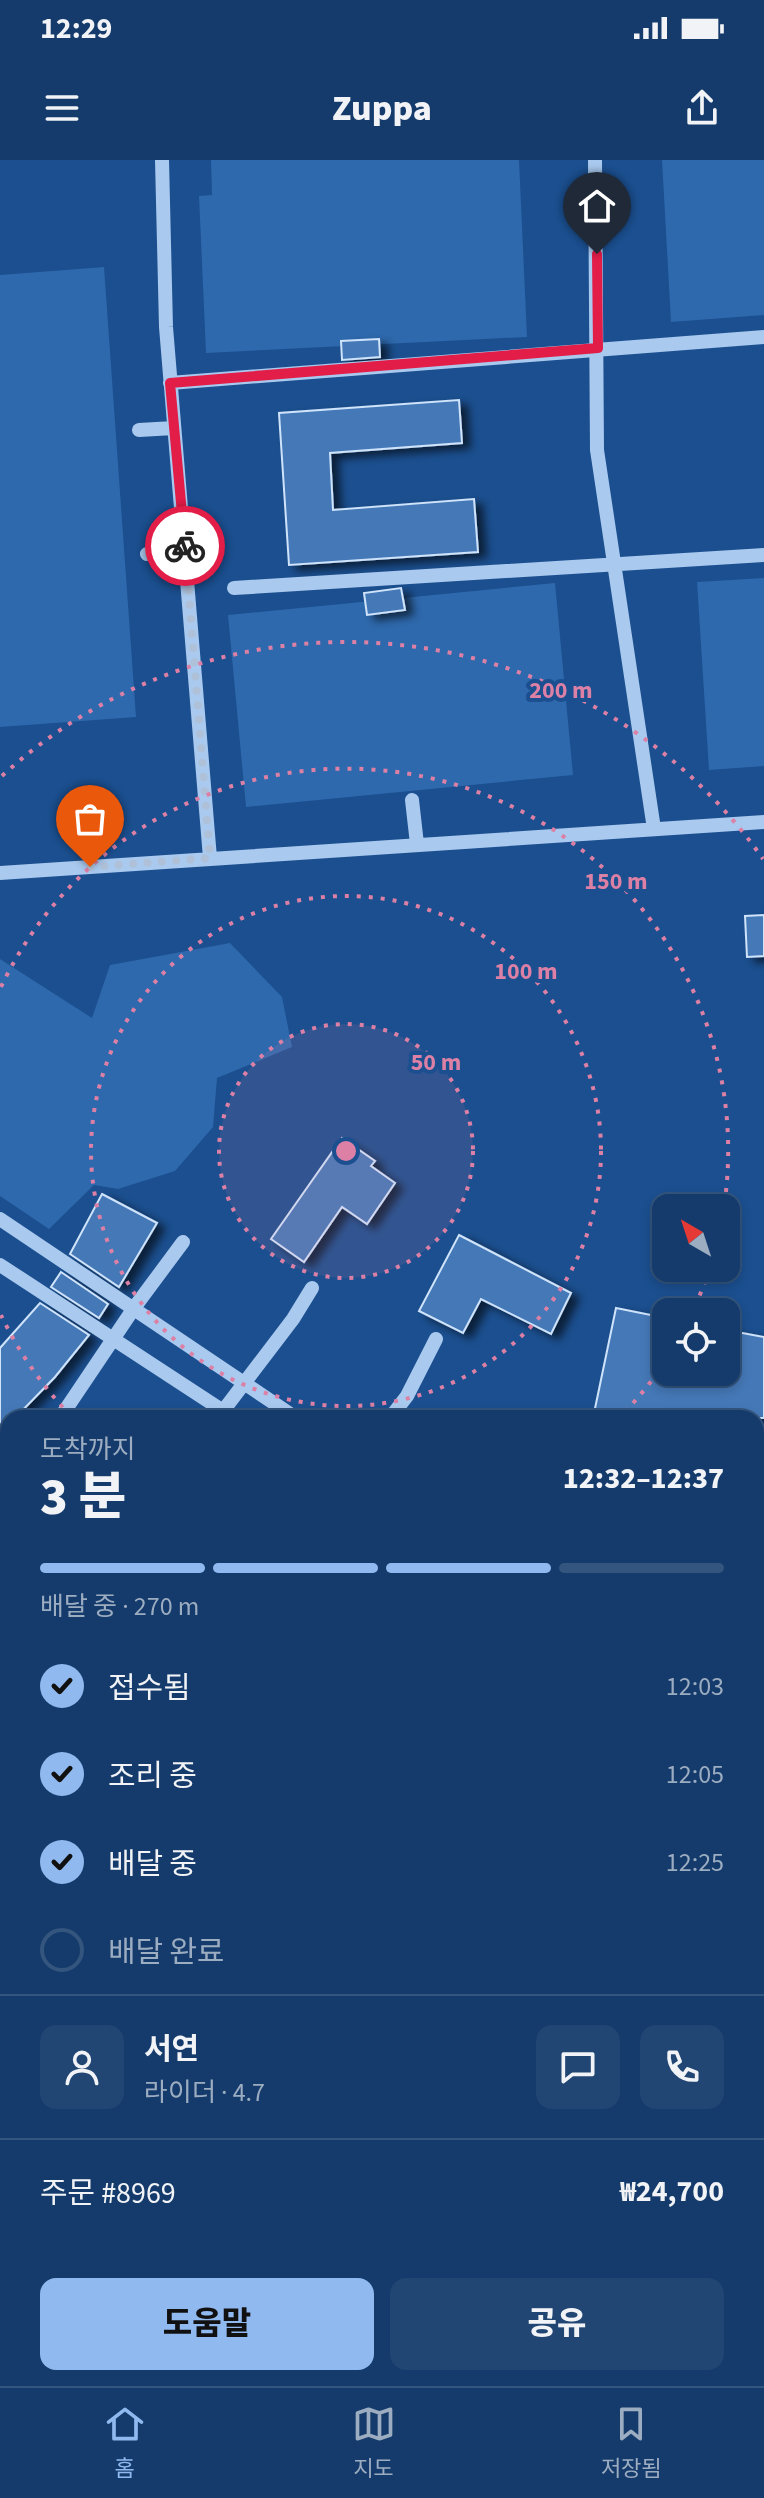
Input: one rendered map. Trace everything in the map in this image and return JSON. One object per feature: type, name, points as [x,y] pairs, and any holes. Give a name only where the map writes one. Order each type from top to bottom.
[{"type":"lane","points":[[162,160],[166,327],[210,858]]},
{"type":"lane","points":[[595,160],[597,450],[654,829]]},
{"type":"lane","points":[[170,383],[764,337]]},
{"type":"lane","points":[[139,430],[174,428]]},
{"type":"lane","points":[[147,554],[185,550]]},
{"type":"lane","points":[[234,588],[764,555]]},
{"type":"lane","points":[[412,800],[417,844]]},
{"type":"lane","points":[[0,873],[764,822]]},
{"type":"lane","points":[[0,1219],[284,1410]]},
{"type":"lane","points":[[65,1410],[183,1242]]},
{"type":"lane","points":[[0,1265],[222,1410]]},
{"type":"lane","points":[[230,1410],[244,1384],[312,1288]]},
{"type":"lane","points":[[396,1410],[407,1396],[436,1339]]},
{"type":"shaded area","points":[[211,160],[519,160],[527,337],[206,353],[199,196],[212,195]]},
{"type":"shaded area","points":[[662,160],[764,160],[764,315],[671,322]]},
{"type":"shaded area","points":[[104,267],[136,717],[0,727],[0,275]]},
{"type":"shaded area","points":[[764,578],[764,766],[709,770],[697,582]]},
{"type":"shaded area","points":[[555,583],[573,775],[246,807],[228,615]]},
{"type":"shaded area","points":[[230,943],[282,997],[292,1047],[217,1078],[213,1127],[175,1171],[118,1189],[94,1185],[49,1229],[0,1196],[0,959],[92,1018],[110,965]]},
{"type":"building","points":[[379,339],[380,357],[342,360],[341,341]]},
{"type":"building","points":[[459,400],[462,443],[330,453],[333,510],[474,499],[478,552],[289,565],[279,413]]},
{"type":"building","points":[[401,588],[405,610],[367,615],[364,593]]},
{"type":"building","points":[[764,915],[764,956],[747,957],[745,916]]},
{"type":"building","points":[[342,1138],[375,1161],[371,1166],[395,1183],[367,1224],[342,1207],[304,1262],[271,1239]]},
{"type":"building","points":[[102,1194],[157,1223],[119,1287],[70,1254]]},
{"type":"building","points":[[459,1235],[571,1293],[551,1334],[481,1299],[463,1333],[419,1311]]},
{"type":"building","points":[[61,1272],[108,1304],[99,1318],[51,1287]]},
{"type":"building","points":[[40,1303],[89,1335],[23,1410],[0,1410],[0,1348]]},
{"type":"building","points":[[616,1308],[652,1315],[652,1386],[740,1386],[740,1333],[764,1337],[764,1410],[595,1410]]},
{"type":"way so far","points":[[90,867],[210,858],[185,546]]},
{"type":"route","points":[[185,546],[170,383],[598,348],[597,254]]}]
